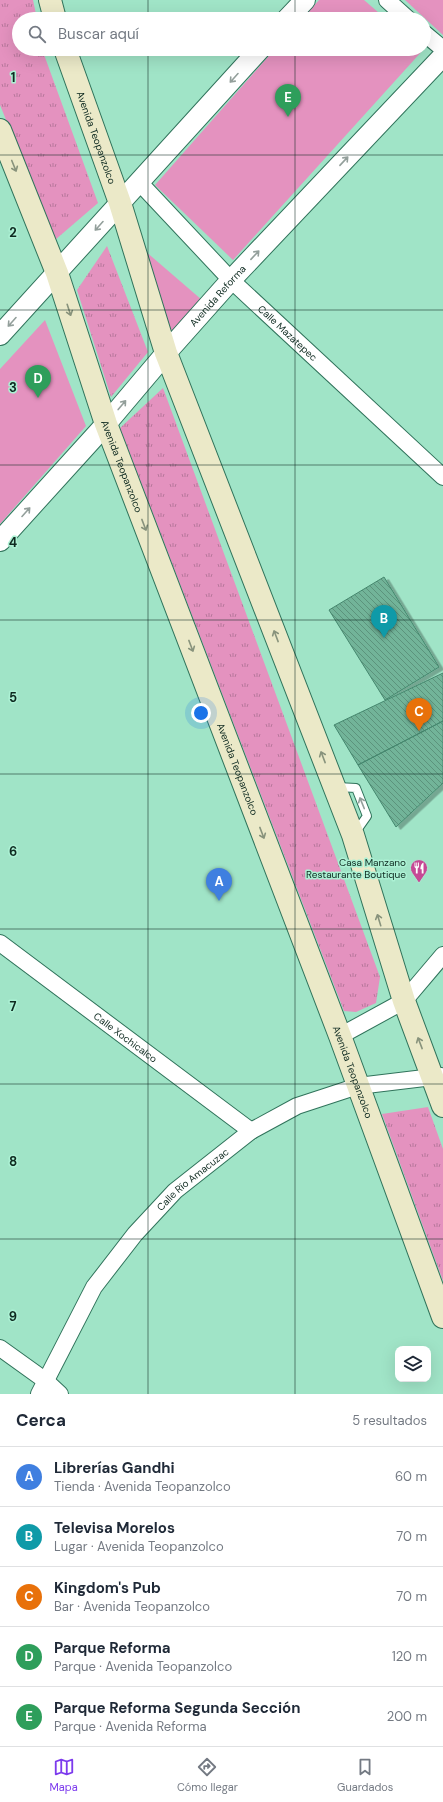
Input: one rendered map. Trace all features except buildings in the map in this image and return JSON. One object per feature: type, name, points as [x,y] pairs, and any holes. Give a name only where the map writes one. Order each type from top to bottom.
[{"type":"main road","points":[[50,0],[54,12]]},
{"type":"main road","name":"Avenida Teopanzolco","points":[[68,56],[120,203],[166,353],[353,835],[404,1001],[438,1076],[443,1106]]},
{"type":"main road","name":"Avenida Teopanzolco","points":[[0,130],[57,273],[106,424],[340,1036],[443,1317]]},
{"type":"street","points":[[294,12],[305,0]]},
{"type":"street","points":[[386,0],[400,12]]},
{"type":"street","points":[[431,39],[443,49]]},
{"type":"street","points":[[0,335],[254,56]]},
{"type":"street","name":"Avenida Reforma","points":[[0,541],[106,424],[166,353],[231,280],[443,56]]},
{"type":"street","name":"Calle Mazatepec","points":[[139,182],[231,280],[443,477]]},
{"type":"street","name":"Calle Xochicalco","points":[[0,943],[251,1131]]},
{"type":"street","points":[[340,1036],[404,1001],[443,955]]},
{"type":"street","name":"Calle Río Amacuzac","points":[[42,1388],[94,1287],[135,1234],[175,1191],[251,1131],[296,1106],[358,1086],[438,1076]]},
{"type":"street","points":[[0,1348],[42,1388],[60,1394]]},
{"type":"green space","points":[[0,0],[33,0],[36,12],[12,12],[12,56],[45,56],[98,203],[55,240],[0,105]]},
{"type":"green space","points":[[319,0],[364,0],[378,12],[308,12]]},
{"type":"green space","points":[[405,0],[443,0],[443,35],[431,24],[431,12],[418,12]]},
{"type":"green space","points":[[269,56],[418,56],[233,260],[155,185]]},
{"type":"green space","points":[[137,244],[202,300],[169,339]]},
{"type":"green space","points":[[107,246],[148,352],[111,397],[77,290]]},
{"type":"green space","points":[[45,320],[86,426],[0,524],[0,369]]},
{"type":"green space","points":[[163,388],[380,977],[376,1003],[356,1012],[344,1011],[120,428]]},
{"type":"green space","points":[[428,1107],[443,1149],[443,1281],[382,1114]]},
{"type":"place","name":"Parque Reforma Segunda Sección","points":[[288,117]]},
{"type":"place","name":"Parque Reforma","points":[[38,398]]},
{"type":"place","name":"Televisa Morelos","points":[[384,638]]},
{"type":"place","name":"Kingdom's Pub","points":[[419,731]]},
{"type":"place","name":"Casa Manzano Restaurante Boutique","points":[[419,883]]},
{"type":"place","name":"Librerías Gandhi","points":[[219,901]]}]
